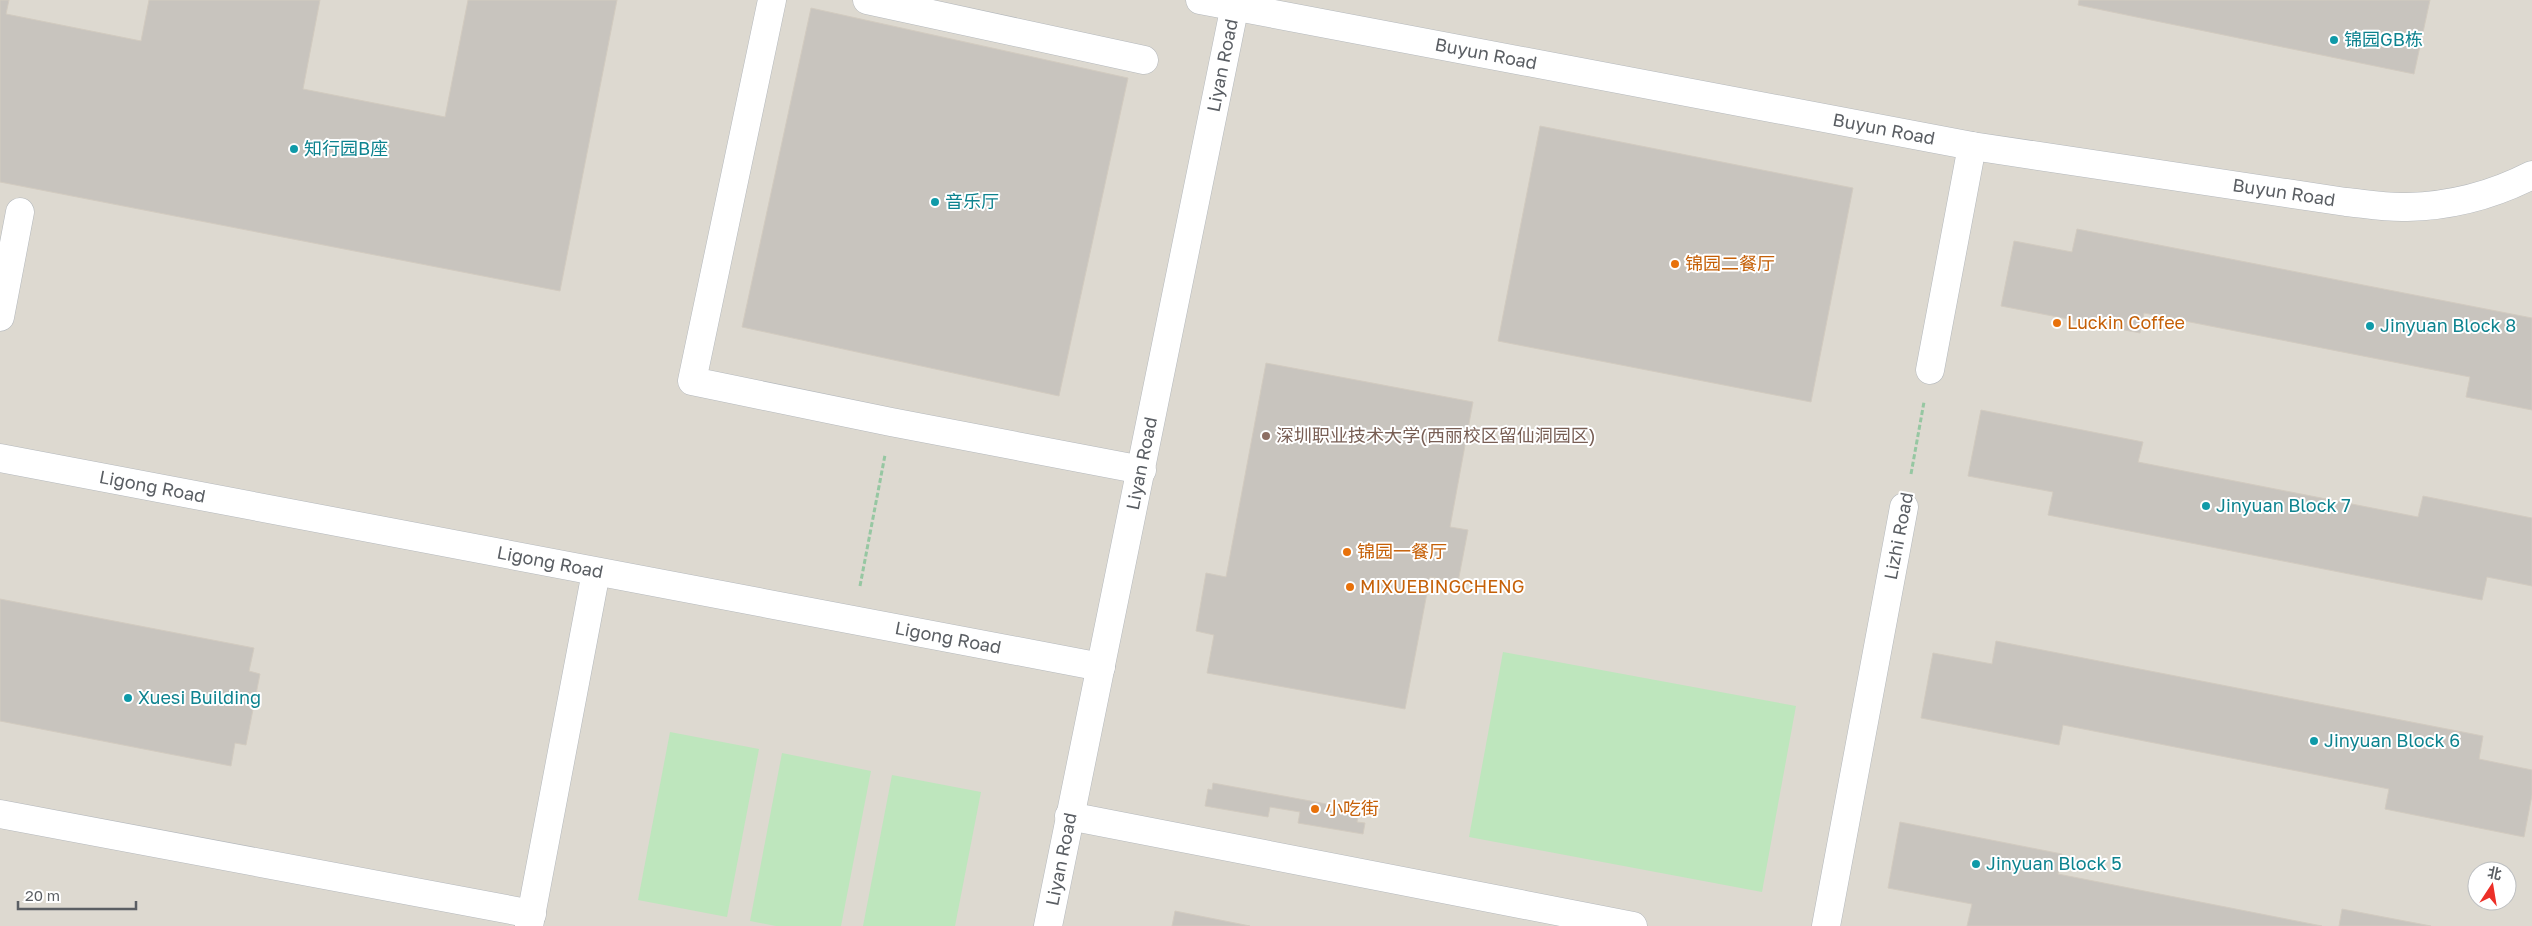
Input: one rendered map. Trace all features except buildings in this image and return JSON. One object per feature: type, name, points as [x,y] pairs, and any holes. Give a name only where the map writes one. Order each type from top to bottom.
[{"type":"street","points":[[772,0],[692,382],[1142,470]]},
{"type":"street","points":[[868,0],[1144,60]]},
{"type":"street","name":"Buyun Road","points":[[1200,0],[1236,4],[1972,146],[2346,202],[2406,207],[2464,202],[2513,184],[2532,174]]},
{"type":"street","name":"Liyan Road","points":[[1048,926],[1236,4]]},
{"type":"street","points":[[1930,370],[1972,146]]},
{"type":"street","points":[[0,316],[4,279],[20,212]]},
{"type":"street","name":"Ligong Road","points":[[0,458],[853,622],[1101,667]]},
{"type":"street","name":"Lizhi Road","points":[[1826,926],[1904,507]]},
{"type":"street","points":[[0,814],[530,920],[596,572]]},
{"type":"street","points":[[1069,816],[1632,926]]},
{"type":"path","name":"Lizhi Road","points":[[1904,507],[1930,370]]},
{"type":"path","points":[[853,622],[891,422]]},
{"type":"shaded area","name":"深圳职业技术大学(西丽校区留仙洞园区)","points":[[0,0],[2532,0],[2532,926],[0,926]]},
{"type":"green space","points":[[1503,652],[1796,706],[1762,892],[1469,837]]},
{"type":"green space","points":[[670,732],[759,749],[727,917],[638,900]]},
{"type":"green space","points":[[782,753],[871,771],[841,926],[776,926],[750,921]]},
{"type":"green space","points":[[892,775],[981,792],[955,926],[863,926]]},
{"type":"place","name":"锦园GB栋","points":[[2334,40]]},
{"type":"place","name":"知行园B座","points":[[294,149]]},
{"type":"place","name":"音乐厅","points":[[935,202]]},
{"type":"place","name":"锦园二餐厅","points":[[1675,264]]},
{"type":"place","name":"Luckin Coffee","points":[[2057,323]]},
{"type":"place","name":"Jinyuan Block 8","points":[[2370,326]]},
{"type":"place","name":"深圳职业技术大学(西丽校区留仙洞园区)","points":[[1266,436]]},
{"type":"place","name":"Jinyuan Block 7","points":[[2206,506]]},
{"type":"place","name":"锦园一餐厅","points":[[1347,552]]},
{"type":"place","name":"MIXUEBINGCHENG","points":[[1350,587]]},
{"type":"place","name":"Xuesi Building","points":[[128,698]]},
{"type":"place","name":"Jinyuan Block 6","points":[[2314,741]]},
{"type":"place","name":"小吃街","points":[[1315,809]]},
{"type":"place","name":"Jinyuan Block 5","points":[[1976,864]]}]
